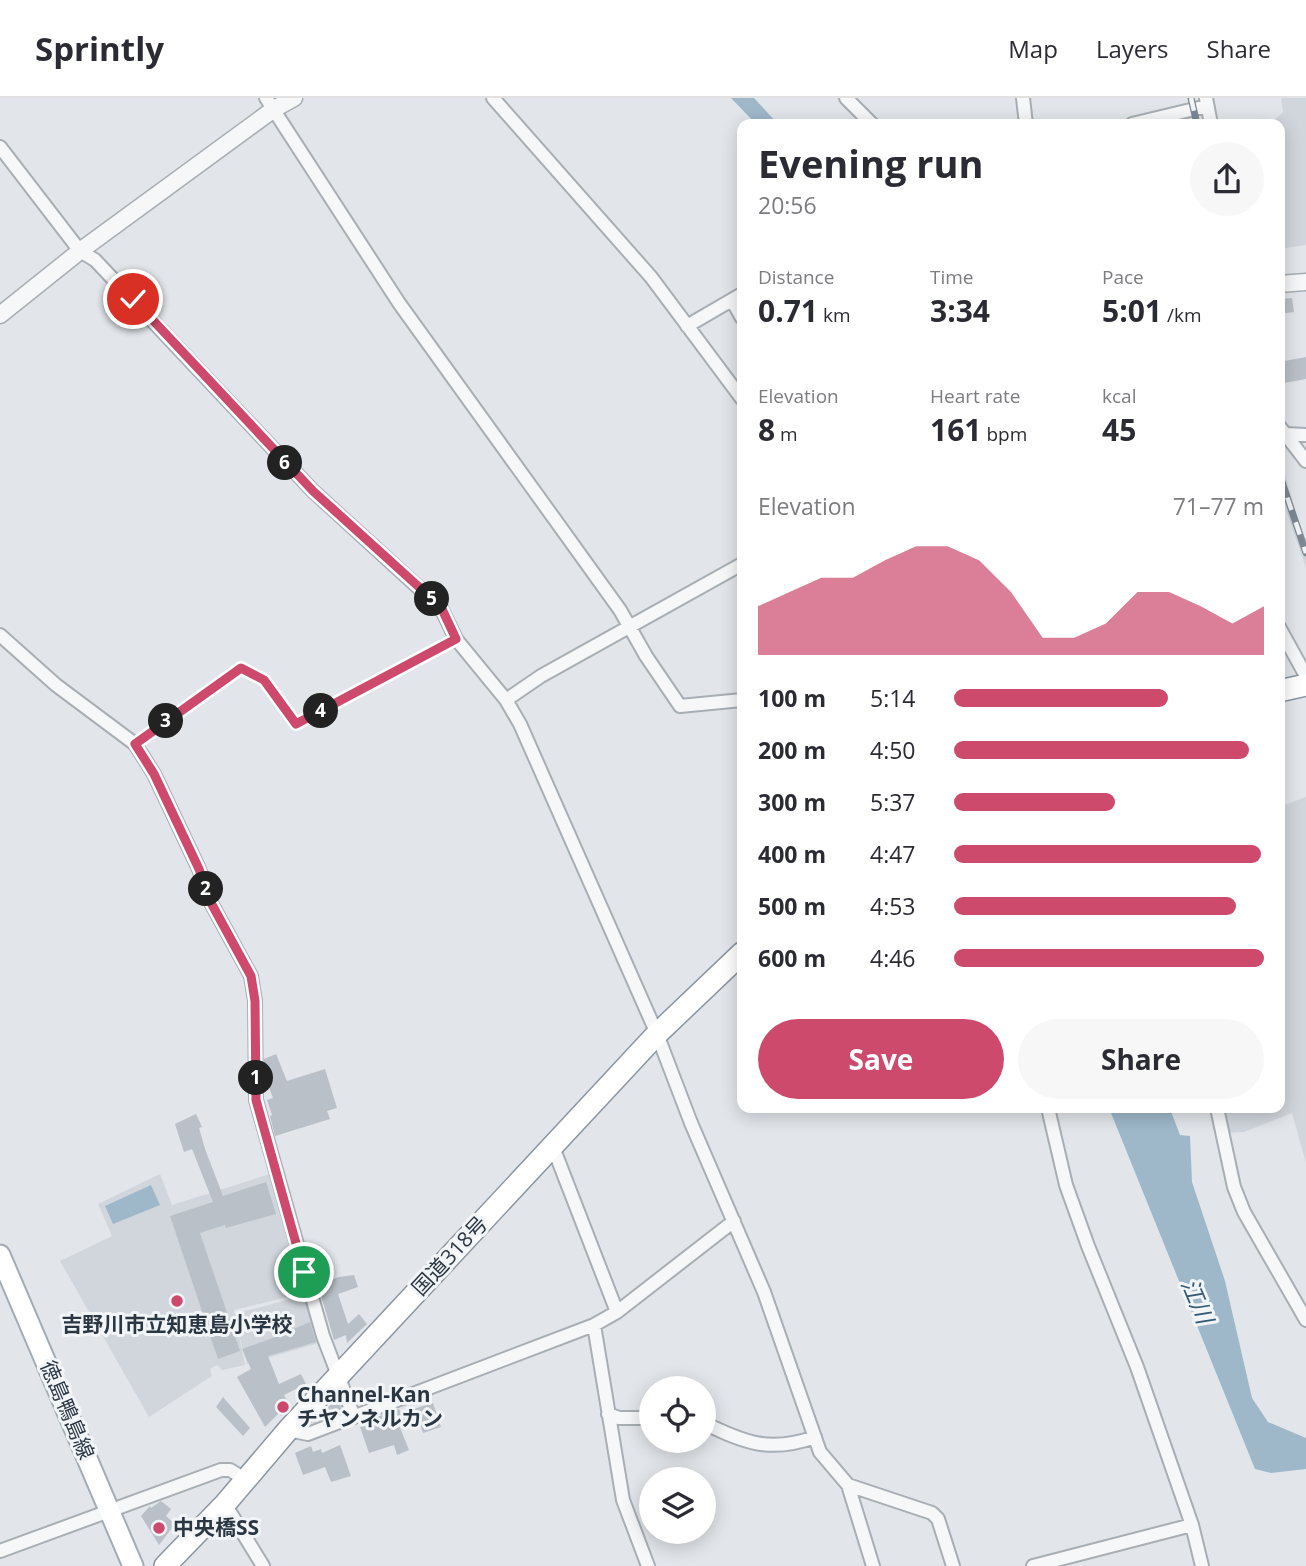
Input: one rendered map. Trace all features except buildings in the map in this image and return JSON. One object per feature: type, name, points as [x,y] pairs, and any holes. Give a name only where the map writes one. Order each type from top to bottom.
[{"type":"highway","points":[[1285,690],[1306,685]]},
{"type":"highway","name":"国道318号","points":[[166,1566],[225,1504],[288,1430],[657,1034],[737,958]]},
{"type":"main road","name":"徳島鴨島線","points":[[0,1255],[133,1566]]},
{"type":"street","points":[[0,315],[270,104],[294,98]]},
{"type":"street","points":[[493,98],[650,277],[737,392]]},
{"type":"street","points":[[846,98],[867,119]]},
{"type":"street","points":[[1023,98],[1025,119]]},
{"type":"street","points":[[1149,119],[1206,102]]},
{"type":"street","points":[[270,104],[398,303],[629,625],[646,656],[680,706],[737,700]]},
{"type":"street","points":[[0,147],[80,251],[95,260],[313,491],[441,607],[456,639],[506,700],[520,724],[657,1034],[691,1123],[764,1292],[820,1452],[848,1485],[873,1566]]},
{"type":"street","points":[[1285,284],[1306,282]]},
{"type":"street","points":[[687,326],[737,297]]},
{"type":"street","points":[[1285,431],[1306,435]]},
{"type":"street","points":[[1285,434],[1306,461]]},
{"type":"street","points":[[506,700],[541,676],[629,625],[737,567]]},
{"type":"street","points":[[0,635],[56,685],[135,744],[154,774],[199,869],[210,901],[251,976],[255,1001],[256,1100],[320,1324],[354,1417]]},
{"type":"street","points":[[1285,638],[1306,676]]},
{"type":"street","points":[[1049,1113],[1066,1185],[1137,1367],[1192,1525],[1202,1566]]},
{"type":"street","points":[[1218,1113],[1234,1187],[1244,1212],[1306,1320]]},
{"type":"street","points":[[553,1147],[617,1312]]},
{"type":"street","points":[[288,1430],[308,1434],[594,1325],[617,1312],[734,1220]]},
{"type":"street","points":[[594,1325],[623,1500],[648,1566]]},
{"type":"street","points":[[608,1414],[619,1418],[639,1418]]},
{"type":"street","points":[[716,1428],[750,1444],[794,1444],[815,1437]]},
{"type":"street","points":[[0,1551],[221,1470],[230,1469],[245,1479]]},
{"type":"street","points":[[848,1485],[932,1513],[938,1519],[953,1566]]},
{"type":"street","points":[[225,1504],[262,1566]]},
{"type":"street","points":[[1033,1566],[1192,1525]]},
{"type":"path","points":[[135,744],[241,668],[264,680],[296,724],[456,639]]},
{"type":"shaded area","points":[[1281,98],[1306,98],[1306,245],[1285,248],[1285,119],[1275,119],[1283,112]]},
{"type":"shaded area","points":[[1285,474],[1306,541],[1306,568],[1285,507]]},
{"type":"shaded area","points":[[1306,797],[1306,1163],[1292,1113],[1244,1132],[1228,1133],[1223,1113],[1285,1113],[1285,805]]},
{"type":"shaded area","name":"吉野川市立知恵島小学校","points":[[273,1173],[308,1292],[234,1310],[234,1314],[305,1295],[322,1342],[247,1364],[239,1335],[245,1365],[222,1370],[217,1365],[210,1369],[212,1376],[149,1417],[60,1261],[112,1236],[98,1204],[160,1174],[172,1205]]},
{"type":"water","points":[[731,98],[754,98],[773,119],[751,119]]},
{"type":"water","name":"江川","points":[[1111,1113],[1172,1113],[1180,1135],[1190,1136],[1192,1182],[1225,1281],[1252,1398],[1268,1422],[1306,1438],[1306,1469],[1271,1473],[1255,1469]]},
{"type":"water","points":[[151,1185],[160,1205],[113,1224],[105,1206]]},
{"type":"railway","points":[[1191,98],[1196,119]]},
{"type":"railway","points":[[1285,491],[1306,553]]},
{"type":"place","name":"吉野川市立知恵島小学校","points":[[177,1301]]},
{"type":"place","name":"Channel-Kan チヤンネルカン","points":[[283,1407]]},
{"type":"place","name":"中央橋SS","points":[[159,1528]]},
{"type":"route","points":[[133,299],[313,491],[441,607],[456,639],[296,724],[264,680],[241,668],[135,744],[154,774],[199,869],[210,901],[251,976],[255,1001],[256,1100],[304,1272]]}]
